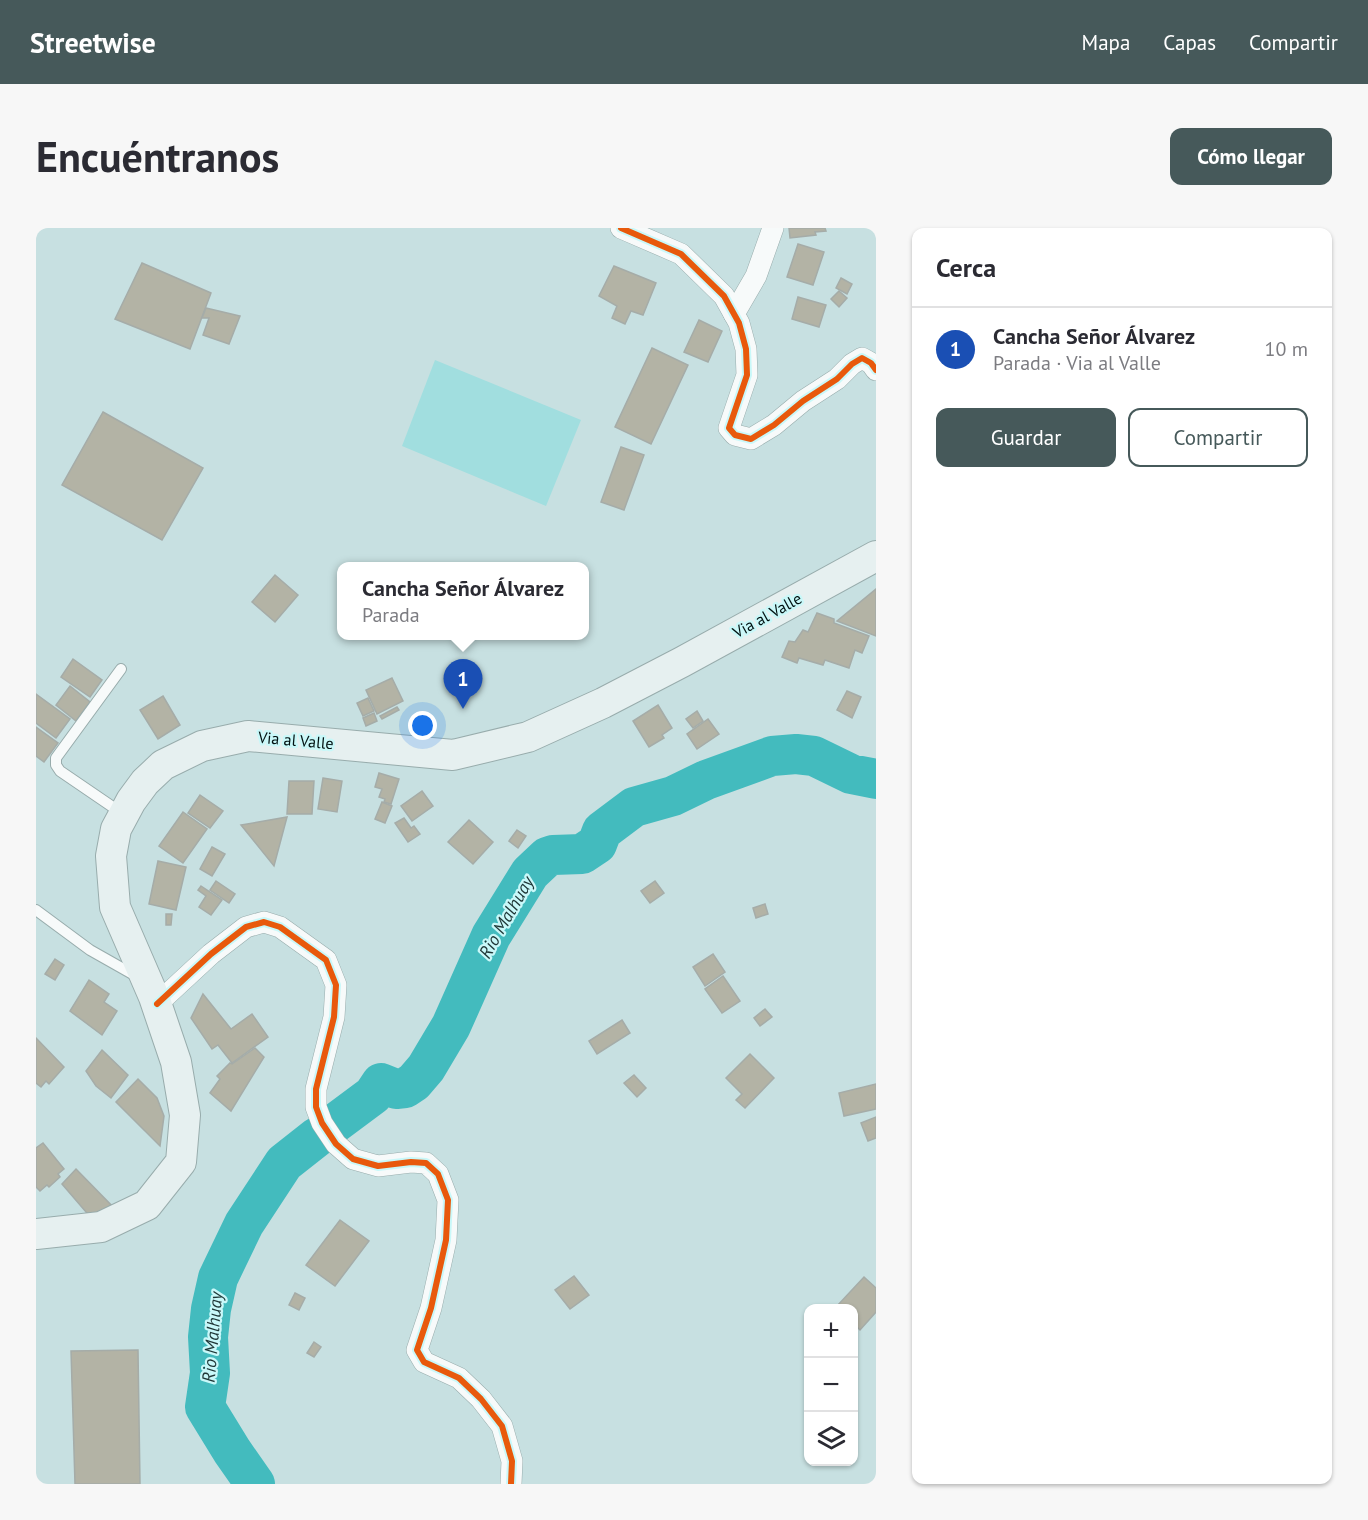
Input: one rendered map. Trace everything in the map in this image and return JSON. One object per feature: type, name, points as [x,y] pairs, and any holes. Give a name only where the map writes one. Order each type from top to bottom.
[{"type":"main road","name":"Via al Valle","points":[[36,1234],[101,1227],[147,1205],[181,1162],[185,1114],[176,1062],[152,993],[116,907],[111,856],[116,829],[123,815],[145,782],[163,765],[202,746],[248,736],[453,755],[528,737],[603,703],[682,662],[876,556]]},
{"type":"street","points":[[621,228],[681,254],[724,296],[739,323],[747,349],[747,375],[729,428],[735,435],[751,439],[774,425],[862,358],[871,363],[876,370]]},
{"type":"street","points":[[734,314],[756,276],[773,228]]},
{"type":"street","points":[[152,993],[211,954],[246,927],[264,922],[280,927],[326,960],[336,986],[334,1017],[316,1089],[316,1107],[322,1123],[336,1144],[353,1159],[378,1166],[411,1162],[426,1163],[438,1173],[448,1200],[446,1240],[431,1308],[417,1350],[424,1362],[459,1378],[481,1399],[502,1426],[512,1461],[511,1484]]},
{"type":"lane","points":[[121,669],[56,758],[56,765],[60,771],[123,815]]},
{"type":"lane","points":[[36,910],[152,993]]},
{"type":"shaded area","points":[[435,360],[581,420],[546,506],[402,446]]},
{"type":"building","points":[[789,228],[825,228],[826,231],[815,232],[816,235],[790,238]]},
{"type":"building","points":[[798,244],[824,252],[813,285],[787,277]]},
{"type":"building","points":[[142,263],[211,293],[190,349],[115,319]]},
{"type":"building","points":[[614,266],[656,283],[643,315],[631,311],[625,324],[612,318],[617,306],[599,296]]},
{"type":"building","points":[[841,278],[852,284],[847,294],[836,288]]},
{"type":"building","points":[[839,291],[847,298],[839,307],[831,299]]},
{"type":"building","points":[[798,297],[826,305],[819,327],[792,319]]},
{"type":"building","points":[[206,308],[240,316],[229,344],[203,335],[209,318],[202,318]]},
{"type":"building","points":[[699,320],[722,331],[708,362],[684,352]]},
{"type":"building","points":[[652,348],[688,365],[651,444],[615,427]]},
{"type":"building","points":[[103,412],[203,468],[162,540],[62,485]]},
{"type":"building","points":[[621,447],[644,455],[624,510],[601,502]]},
{"type":"building","points":[[275,575],[298,595],[275,622],[252,602]]},
{"type":"building","points":[[876,589],[876,636],[837,621]]},
{"type":"building","points":[[817,613],[834,619],[834,623],[869,636],[862,653],[855,650],[849,668],[825,660],[823,665],[799,658],[797,663],[782,657],[789,641],[795,642],[803,630],[808,632]]},
{"type":"building","points":[[73,659],[102,680],[90,697],[61,677]]},
{"type":"building","points":[[392,678],[403,701],[377,714],[366,690]]},
{"type":"building","points":[[70,686],[90,702],[76,721],[56,705]]},
{"type":"building","points":[[847,691],[861,697],[852,718],[837,710]]},
{"type":"building","points":[[36,694],[70,719],[56,738],[36,723]]},
{"type":"building","points":[[163,696],[180,725],[158,739],[140,710]]},
{"type":"building","points":[[368,698],[374,711],[363,716],[357,703]]},
{"type":"building","points":[[658,705],[672,728],[662,735],[664,738],[649,747],[633,721]]},
{"type":"building","points":[[397,707],[399,710],[382,719],[380,716]]},
{"type":"building","points":[[697,711],[703,721],[693,728],[686,719]]},
{"type":"building","points":[[374,713],[377,721],[366,726],[363,718]]},
{"type":"building","points":[[708,719],[719,734],[697,749],[687,734]]},
{"type":"building","points":[[36,727],[58,743],[44,762],[36,756]]},
{"type":"building","points":[[379,773],[399,779],[391,804],[379,797],[382,789],[375,787]]},
{"type":"building","points":[[323,778],[342,781],[337,812],[318,809]]},
{"type":"building","points":[[289,781],[314,781],[312,814],[287,814]]},
{"type":"building","points":[[422,791],[433,806],[412,821],[401,806]]},
{"type":"building","points":[[200,795],[223,811],[210,828],[188,813]]},
{"type":"building","points":[[382,802],[392,806],[385,823],[375,819]]},
{"type":"building","points":[[183,812],[207,829],[183,863],[159,846]]},
{"type":"building","points":[[287,817],[274,866],[241,825]]},
{"type":"building","points":[[404,818],[411,828],[414,826],[420,834],[408,842],[395,823]]},
{"type":"building","points":[[469,820],[493,842],[473,864],[448,842]]},
{"type":"building","points":[[517,830],[526,836],[518,848],[509,841]]},
{"type":"building","points":[[212,847],[225,854],[212,876],[200,869]]},
{"type":"building","points":[[158,861],[186,867],[176,910],[149,904]]},
{"type":"building","points":[[216,881],[235,894],[229,903],[210,890]]},
{"type":"building","points":[[655,881],[664,893],[650,903],[641,891]]},
{"type":"building","points":[[201,886],[222,900],[211,915],[199,907],[206,896],[198,890]]},
{"type":"building","points":[[765,904],[768,914],[756,918],[753,908]]},
{"type":"building","points":[[166,914],[172,914],[171,925],[166,925]]},
{"type":"building","points":[[713,954],[725,972],[705,986],[693,967]]},
{"type":"building","points":[[55,959],[64,965],[55,980],[45,974]]},
{"type":"building","points":[[723,976],[740,1001],[722,1013],[705,989]]},
{"type":"building","points":[[89,980],[109,994],[104,1002],[117,1011],[102,1035],[70,1011]]},
{"type":"building","points":[[203,994],[231,1029],[252,1014],[268,1037],[232,1063],[218,1045],[212,1049],[191,1018]]},
{"type":"building","points":[[765,1009],[772,1017],[760,1026],[754,1018]]},
{"type":"building","points":[[622,1020],[630,1033],[597,1054],[589,1041]]},
{"type":"building","points":[[36,1038],[64,1067],[49,1084],[46,1081],[41,1087],[36,1083]]},
{"type":"building","points":[[255,1048],[264,1057],[231,1111],[210,1093],[220,1079],[217,1076],[230,1063],[232,1064]]},
{"type":"building","points":[[102,1050],[128,1075],[111,1098],[96,1086],[86,1071]]},
{"type":"building","points":[[750,1054],[774,1078],[745,1108],[736,1100],[742,1094],[726,1078]]},
{"type":"building","points":[[634,1075],[646,1088],[637,1097],[624,1083]]},
{"type":"building","points":[[138,1079],[157,1098],[164,1116],[160,1146],[116,1102]]},
{"type":"building","points":[[876,1084],[876,1109],[844,1116],[839,1093]]},
{"type":"building","points":[[876,1117],[876,1138],[868,1141],[861,1123]]},
{"type":"building","points":[[43,1143],[64,1169],[58,1174],[60,1177],[49,1187],[47,1185],[40,1191],[36,1187],[36,1148]]},
{"type":"building","points":[[76,1169],[117,1211],[92,1219],[62,1184]]},
{"type":"building","points":[[340,1220],[369,1241],[335,1286],[306,1265]]},
{"type":"building","points":[[574,1276],[589,1295],[570,1309],[555,1290]]},
{"type":"building","points":[[864,1277],[876,1288],[876,1312],[860,1330],[858,1328],[858,1304],[839,1304]]},
{"type":"building","points":[[295,1293],[305,1298],[299,1310],[289,1305]]},
{"type":"building","points":[[314,1342],[321,1347],[314,1357],[307,1353]]},
{"type":"building","points":[[138,1350],[140,1484],[75,1484],[71,1351]]},
{"type":"waterway","name":"Rio Malhuay","points":[[330,1127],[373,1095],[381,1083],[396,1089],[405,1088],[414,1082],[426,1068],[451,1026],[491,936],[530,873],[547,857],[582,854],[597,844],[602,831],[634,807],[673,796],[706,780],[772,756],[796,754],[814,756],[851,774],[876,779]]},
{"type":"waterway","name":"Rio Malhuay","points":[[255,1484],[205,1407],[210,1373],[208,1337],[211,1309],[218,1278],[244,1224],[284,1163],[317,1137]]},
{"type":"cycle path","points":[[621,228],[681,254],[724,296],[739,323],[746,349],[747,375],[729,428],[735,435],[751,439],[774,425],[862,358],[871,363],[876,370]]},
{"type":"cycle path","points":[[157,1004],[211,954],[246,927],[264,922],[280,927],[326,960],[336,985],[334,1017],[316,1089],[316,1107],[322,1123],[336,1144],[353,1159],[378,1166],[411,1162],[426,1163],[438,1174],[448,1200],[446,1240],[431,1308],[417,1350],[424,1362],[459,1378],[481,1399],[502,1426],[512,1461],[511,1484]]},
{"type":"place","name":"Cancha Señor Álvarez","points":[[463,709]]}]
